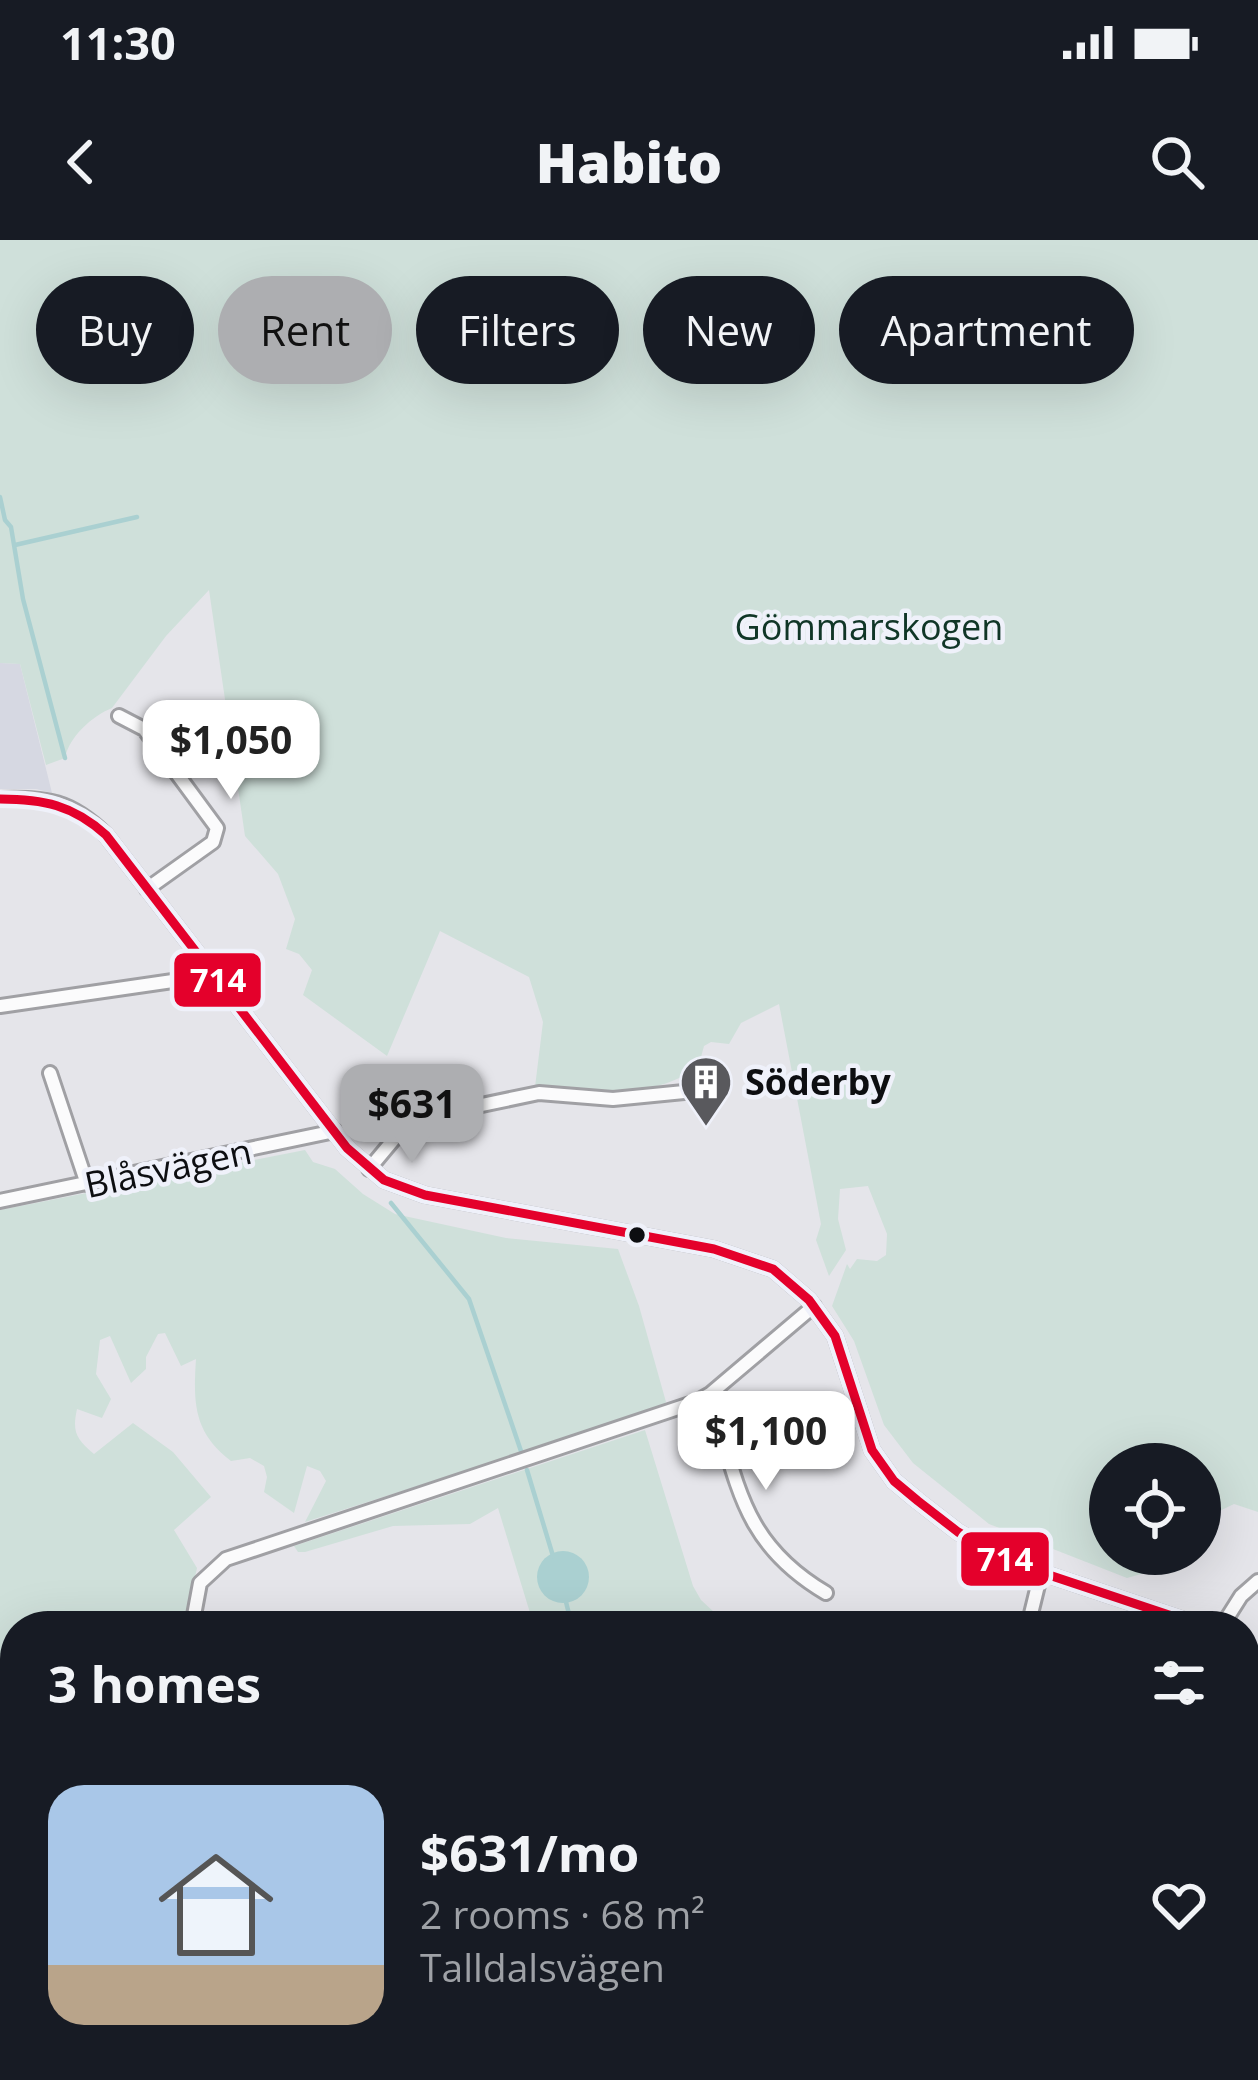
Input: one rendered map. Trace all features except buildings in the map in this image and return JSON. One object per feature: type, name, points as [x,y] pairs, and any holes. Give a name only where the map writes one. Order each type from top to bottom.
[{"type":"street","points":[[119,716],[144,729],[217,828],[213,842],[148,889]]},
{"type":"street","points":[[0,799],[36,798],[82,812],[106,835],[369,1169],[404,1189],[441,1199],[741,1256],[772,1269],[814,1306],[840,1347],[867,1439],[886,1471],[958,1532],[1010,1562],[1157,1611]]},
{"type":"street","points":[[0,1006],[214,975]]},
{"type":"street","points":[[50,1073],[87,1184]]},
{"type":"street","points":[[369,1169],[410,1120],[539,1093],[613,1099],[684,1092]]},
{"type":"street","name":"Blåsvägen","points":[[0,1202],[335,1131]]},
{"type":"street","points":[[195,1611],[200,1583],[226,1559],[710,1394],[814,1306]]},
{"type":"street","points":[[710,1394],[759,1537],[790,1571],[826,1593]]},
{"type":"street","points":[[1032,1611],[1042,1573]]},
{"type":"street","points":[[1232,1611],[1258,1581]]},
{"type":"shaded area","points":[[0,663],[20,664],[52,793],[0,789]]},
{"type":"green space","name":"Gömmarskogen","points":[[0,240],[1258,240],[1258,1512],[1234,1504],[1221,1510],[1221,1443],[1089,1443],[1089,1563],[989,1524],[913,1463],[884,1425],[854,1341],[832,1306],[847,1264],[850,1269],[857,1259],[877,1261],[886,1255],[887,1234],[868,1186],[840,1189],[838,1219],[846,1250],[829,1276],[816,1240],[821,1224],[779,1004],[741,1023],[729,1044],[704,1046],[698,1068],[678,1079],[639,1090],[600,1092],[535,1087],[543,1022],[529,977],[440,931],[387,1056],[303,995],[312,970],[299,954],[286,949],[295,919],[278,874],[245,836],[209,590],[166,636],[112,708],[82,728],[65,758],[46,765],[20,664],[0,663]]},
{"type":"green space","points":[[305,1150],[313,1162],[335,1169],[395,1214],[506,1238],[618,1249],[666,1402],[659,1409],[305,1522],[326,1481],[320,1471],[307,1466],[294,1513],[264,1492],[264,1466],[250,1458],[231,1461],[210,1440],[198,1416],[196,1359],[181,1366],[165,1333],[158,1334],[146,1357],[146,1369],[131,1383],[110,1336],[100,1340],[96,1374],[111,1399],[102,1418],[77,1409],[75,1429],[94,1454],[133,1423],[173,1452],[211,1497],[174,1530],[197,1568],[187,1611],[0,1611],[0,1210]]},
{"type":"green space","points":[[645,1430],[693,1586],[713,1611],[529,1611],[498,1508],[470,1524],[393,1526],[305,1552],[294,1546]]},
{"type":"water","points":[[563,1551],[581,1559],[589,1577],[581,1595],[563,1603],[545,1595],[537,1577],[545,1559]]},
{"type":"waterway","points":[[0,497],[65,758]]},
{"type":"waterway","points":[[15,545],[137,517]]},
{"type":"waterway","points":[[391,1203],[469,1299],[522,1454]]},
{"type":"waterway","points":[[527,1470],[553,1556]]},
{"type":"waterway","points":[[566,1602],[568,1611]]},
{"type":"transit line","name":"714","points":[[0,799],[57,806],[106,835],[347,1148],[384,1180],[425,1195],[714,1249],[773,1269],[809,1300],[835,1336],[872,1450],[894,1481],[958,1532],[1010,1562],[1157,1611]]},
{"type":"place","name":"Söderby","points":[[706,1128]]}]
